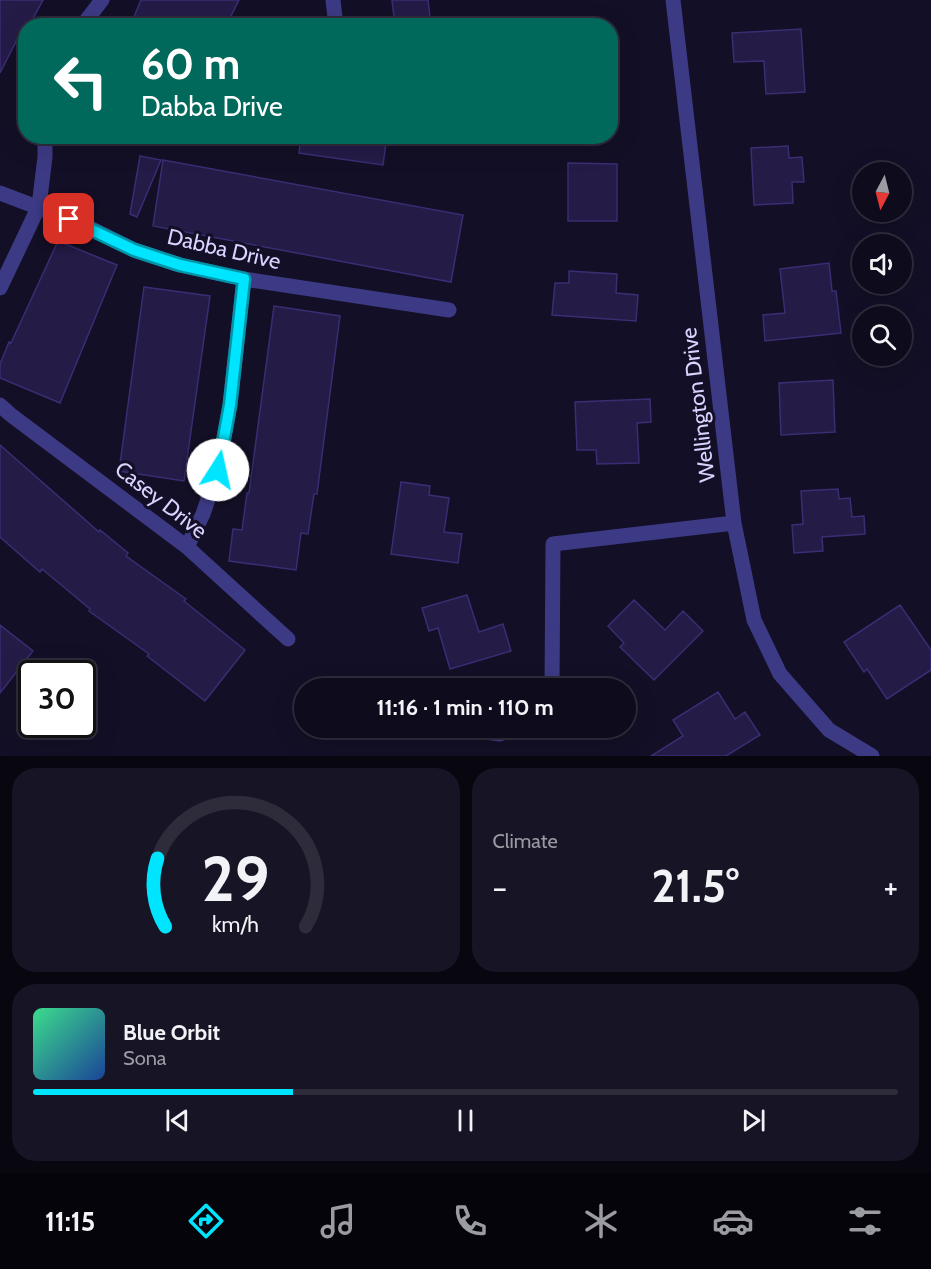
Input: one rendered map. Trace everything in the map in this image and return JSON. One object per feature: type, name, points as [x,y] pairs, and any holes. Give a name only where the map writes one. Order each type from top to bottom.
[{"type":"street","points":[[88,18],[102,0]]},
{"type":"street","points":[[333,0],[335,18]]},
{"type":"street","name":"Wellington Drive","points":[[673,0],[734,523],[754,620],[780,674],[829,730],[872,756]]},
{"type":"street","points":[[0,288],[39,206],[45,144]]},
{"type":"street","name":"Dabba Drive","points":[[0,193],[39,206],[134,250],[180,265],[244,279],[449,310]]},
{"type":"street","points":[[187,548],[203,514],[218,470],[230,405],[244,279]]},
{"type":"street","name":"Casey Drive","points":[[0,405],[187,548],[288,639]]},
{"type":"street","points":[[552,678],[553,544],[734,523]]},
{"type":"building","points":[[0,0],[43,0],[33,18],[18,18],[18,38],[0,73]]},
{"type":"building","points":[[141,0],[239,0],[230,18],[133,18]]},
{"type":"building","points":[[392,0],[428,0],[430,18],[394,18]]},
{"type":"building","points":[[801,29],[805,92],[766,94],[764,61],[734,62],[732,33]]},
{"type":"building","points":[[300,144],[386,144],[383,165],[299,153]]},
{"type":"building","points":[[788,146],[789,158],[802,157],[804,182],[792,182],[793,203],[754,205],[751,148]]},
{"type":"building","points":[[140,156],[161,160],[137,217],[130,214]]},
{"type":"building","points":[[163,160],[463,215],[451,282],[153,226]]},
{"type":"building","points":[[568,163],[617,164],[617,221],[568,221]]},
{"type":"building","points":[[58,241],[117,265],[60,403],[0,378],[0,364],[9,342],[11,343]]},
{"type":"building","points":[[829,263],[832,291],[836,291],[841,333],[765,341],[763,315],[785,313],[780,269]]},
{"type":"building","points":[[569,271],[617,274],[616,293],[638,295],[636,321],[552,315],[555,283],[569,283]]},
{"type":"building","points":[[144,287],[210,296],[184,481],[119,471]]},
{"type":"building","points":[[274,306],[340,316],[317,494],[314,494],[308,534],[301,533],[296,570],[229,561],[233,529],[242,530],[247,493],[249,493]]},
{"type":"building","points":[[833,380],[835,432],[781,435],[779,383]]},
{"type":"building","points":[[650,399],[651,422],[637,423],[639,463],[597,464],[596,450],[577,450],[575,402]]},
{"type":"building","points":[[0,445],[99,532],[100,530],[128,553],[126,556],[186,599],[184,601],[245,650],[205,701],[147,656],[149,654],[89,611],[90,609],[42,569],[40,572],[0,537]]},
{"type":"building","points":[[401,482],[430,486],[429,495],[449,498],[444,532],[462,534],[458,563],[391,554]]},
{"type":"building","points":[[838,489],[839,499],[850,498],[852,517],[864,516],[865,534],[822,537],[823,551],[794,553],[792,525],[803,524],[801,491]]},
{"type":"building","points":[[467,595],[479,632],[503,624],[511,651],[450,669],[438,628],[429,631],[422,608]]},
{"type":"building","points":[[634,600],[665,630],[683,611],[703,631],[654,680],[620,647],[624,643],[608,626]]},
{"type":"building","points":[[900,605],[931,650],[931,670],[887,699],[867,669],[864,672],[844,642]]},
{"type":"building","points":[[0,625],[33,651],[26,660],[18,660],[18,670],[0,693]]},
{"type":"building","points":[[718,692],[735,719],[745,712],[760,735],[726,756],[651,756],[683,736],[673,720]]},
{"type":"route","points":[[69,219],[134,250],[180,265],[244,279],[230,405],[218,470]]}]
